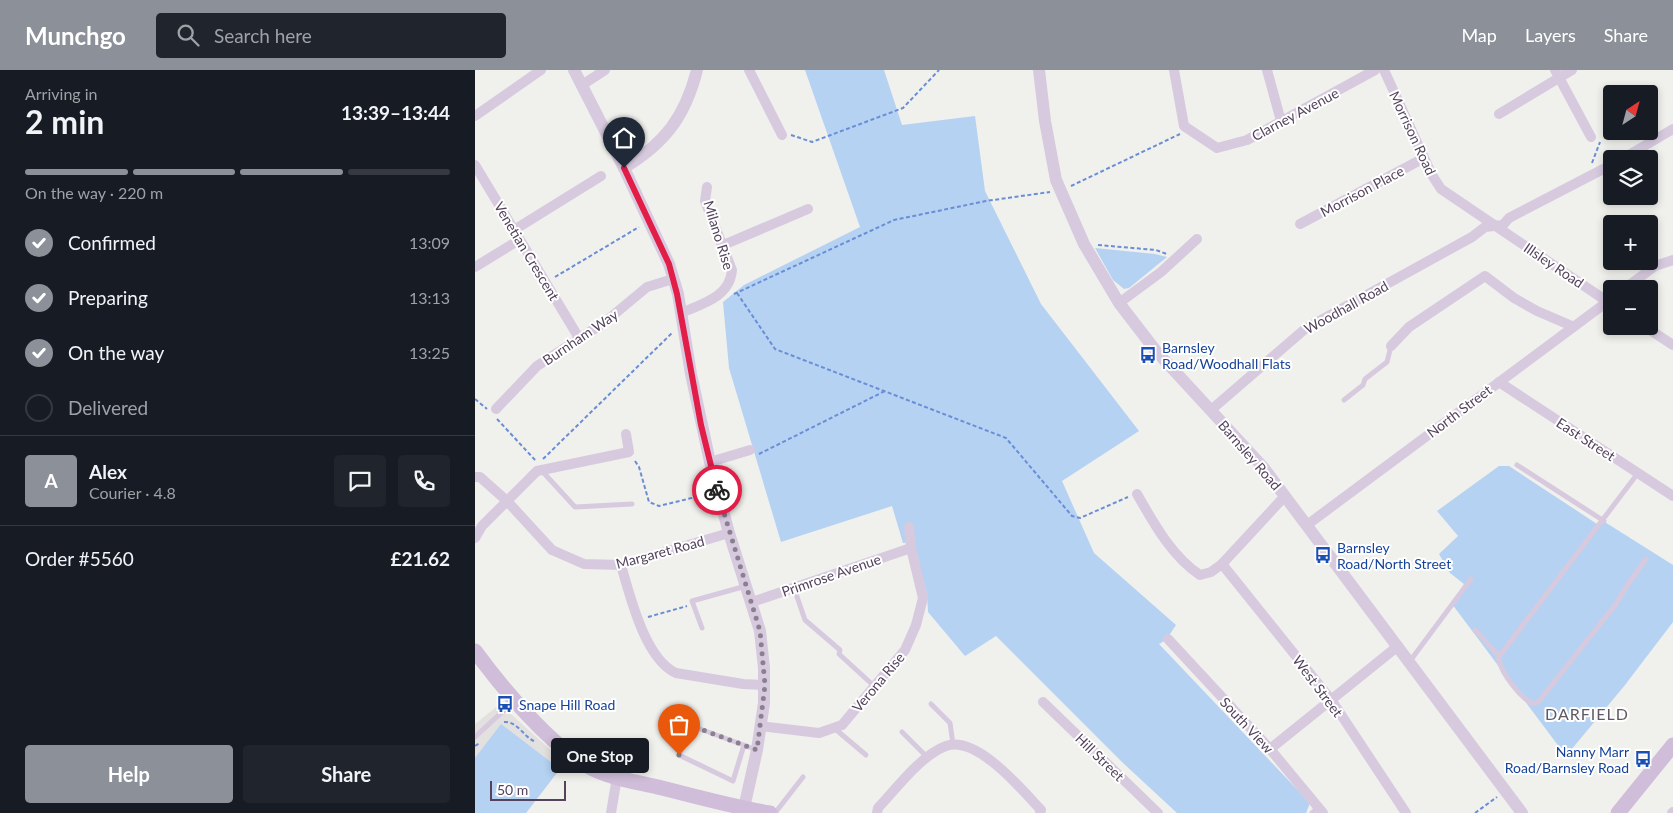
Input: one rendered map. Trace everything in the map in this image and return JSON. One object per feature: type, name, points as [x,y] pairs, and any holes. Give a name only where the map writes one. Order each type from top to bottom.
[{"type":"main road","points":[[475,651],[515,700],[579,761],[617,777],[770,813]]},
{"type":"main road","points":[[1618,813],[1673,745]]},
{"type":"street","points":[[475,116],[541,70]]},
{"type":"street","points":[[574,70],[624,168],[673,279],[717,492],[760,631],[765,685],[757,750],[744,808]]},
{"type":"street","points":[[582,85],[605,70]]},
{"type":"street","points":[[624,168],[645,155],[671,129],[686,106],[697,70]]},
{"type":"street","points":[[749,70],[782,135]]},
{"type":"street","name":"Barnsley Road","points":[[1039,70],[1049,150],[1060,191],[1085,244],[1119,303],[1156,351],[1244,444],[1307,525],[1522,813]]},
{"type":"street","points":[[1175,70],[1184,126],[1189,130]]},
{"type":"street","points":[[1267,70],[1281,121]]},
{"type":"street","name":"Clarney Avenue","points":[[1189,130],[1217,148],[1247,140],[1375,70]]},
{"type":"street","name":"Morrison Road","points":[[1385,70],[1424,158],[1441,189],[1496,226]]},
{"type":"street","points":[[1499,114],[1557,74],[1572,70]]},
{"type":"street","points":[[1557,74],[1591,137]]},
{"type":"street","points":[[1637,150],[1673,129]]},
{"type":"street","name":"Morrison Place","points":[[1300,224],[1424,158]]},
{"type":"street","name":"Venetian Crescent","points":[[475,165],[579,338]]},
{"type":"street","name":"Woodhall Road","points":[[1211,410],[1305,329],[1464,241],[1485,227],[1496,226],[1603,170]]},
{"type":"street","points":[[514,230],[601,176]]},
{"type":"street","name":"Milano Rise","points":[[682,318],[723,292],[731,280],[732,270],[705,201],[707,187]]},
{"type":"street","points":[[721,246],[808,209]]},
{"type":"street","name":"Illsley Road","points":[[1496,226],[1603,297]]},
{"type":"street","points":[[1119,303],[1197,239]]},
{"type":"street","points":[[475,267],[519,240]]},
{"type":"street","points":[[1636,280],[1655,266],[1673,260]]},
{"type":"street","points":[[1391,346],[1409,327],[1485,276],[1529,307],[1572,326]]},
{"type":"street","name":"Burnham Way","points":[[496,409],[537,366],[605,322],[647,287],[673,279]]},
{"type":"street","name":"North Street","points":[[1307,525],[1572,326],[1603,306]]},
{"type":"street","points":[[1658,335],[1673,345]]},
{"type":"street","name":"East Street","points":[[1499,382],[1673,496]]},
{"type":"street","points":[[475,538],[482,526],[537,472],[629,452],[626,434]]},
{"type":"street","points":[[710,462],[750,450]]},
{"type":"street","name":"Margaret Road","points":[[475,476],[480,477],[507,501],[553,550],[584,564],[621,565],[729,533]]},
{"type":"street","points":[[1137,494],[1161,533],[1186,566],[1200,575],[1211,572],[1222,564],[1285,496]]},
{"type":"street","name":"Verona Rise","points":[[834,728],[842,725],[905,650],[917,625],[923,598],[911,548],[909,528]]},
{"type":"street","name":"Primrose Avenue","points":[[752,602],[911,548]]},
{"type":"street","name":"West Street","points":[[1222,564],[1332,701],[1406,813]]},
{"type":"street","points":[[621,565],[632,605],[655,654],[666,668],[676,673],[743,684],[765,685]]},
{"type":"street","name":"South View","points":[[1168,640],[1270,749],[1317,811]]},
{"type":"street","points":[[1270,749],[1398,646]]},
{"type":"street","name":"Hill Street","points":[[1043,702],[1157,813]]},
{"type":"street","points":[[760,726],[819,733],[834,728]]},
{"type":"street","points":[[877,813],[878,808],[913,769],[944,746],[953,744],[970,748],[984,756],[1016,784],[1041,810],[1041,813]]},
{"type":"street","points":[[611,813],[617,777]]},
{"type":"lane","points":[[1344,400],[1363,385],[1365,379],[1387,362],[1391,346]]},
{"type":"lane","points":[[1517,465],[1603,521]]},
{"type":"lane","points":[[542,470],[575,507],[632,504]]},
{"type":"lane","points":[[1499,656],[1638,473]]},
{"type":"lane","points":[[1475,630],[1499,656],[1500,666],[1526,701],[1534,704],[1539,701],[1616,604],[1646,559]]},
{"type":"lane","points":[[1410,662],[1471,579]]},
{"type":"lane","points":[[702,628],[692,601],[747,586]]},
{"type":"lane","points":[[794,588],[805,620],[840,650],[839,654],[875,686]]},
{"type":"lane","points":[[475,738],[515,700]]},
{"type":"lane","points":[[931,704],[950,723],[953,744]]},
{"type":"lane","points":[[744,745],[733,780],[679,755],[692,726],[744,745],[757,750]]},
{"type":"lane","points":[[834,728],[865,755]]},
{"type":"lane","points":[[902,732],[928,758]]},
{"type":"lane","points":[[775,813],[803,778]]},
{"type":"path","points":[[782,135],[795,135],[812,142],[903,108],[939,70]]},
{"type":"path","points":[[715,297],[726,298],[894,220],[985,201],[1060,191],[1189,130]]},
{"type":"path","points":[[1589,178],[1591,165],[1601,143],[1596,136],[1591,137]]},
{"type":"path","points":[[547,282],[649,221]]},
{"type":"path","points":[[1085,244],[1156,250],[1176,258]]},
{"type":"path","points":[[737,293],[775,349],[1006,438],[1072,516],[1080,518],[1137,494]]},
{"type":"path","points":[[475,400],[493,414],[538,463],[682,318]]},
{"type":"path","points":[[750,450],[754,455],[764,453],[885,391]]},
{"type":"path","points":[[629,452],[639,467],[649,502],[659,506],[717,492]]},
{"type":"path","points":[[639,619],[693,604]]},
{"type":"path","points":[[498,725],[507,721],[514,724],[536,742],[548,733]]},
{"type":"path","points":[[475,746],[484,740]]},
{"type":"path","points":[[1475,813],[1506,791]]},
{"type":"shaded area","points":[[805,70],[884,70],[902,125],[975,116],[985,191],[1041,304],[1139,431],[1062,481],[1094,553],[1176,625],[1166,640],[1159,644],[1310,803],[1306,813],[1177,813],[1122,762],[996,636],[965,656],[928,612],[927,593],[910,542],[903,543],[892,506],[781,542],[729,368],[723,302],[744,285],[860,227]]},
{"type":"shaded area","points":[[1095,248],[1167,257],[1129,288],[1124,289],[1113,280]]},
{"type":"shaded area","points":[[1499,466],[1509,466],[1597,524],[1600,519],[1673,565],[1673,622],[1625,685],[1566,756],[1452,604],[1464,584],[1450,573],[1439,554],[1458,536],[1437,511]]},
{"type":"shaded area","points":[[500,704],[564,762],[526,813],[475,813],[475,724]]},
{"type":"shaded area","points":[[501,724],[560,769],[526,813],[475,813],[475,758]]},
{"type":"way so far","points":[[679,755],[692,726],[757,750],[764,703],[765,685],[760,631],[717,490]]},
{"type":"place","name":"Barnsley Road/Woodhall Flats","points":[[1148,355]]},
{"type":"place","name":"Barnsley Road/North Street","points":[[1323,555]]},
{"type":"place","name":"Snape Hill Road","points":[[505,704]]},
{"type":"place","name":"One Stop","points":[[679,755]]},
{"type":"place","name":"Nanny Marr Road/Barnsley Road","points":[[1643,759]]},
{"type":"district","name":"DARFIELD","points":[[1587,713]]},
{"type":"route","points":[[624,168],[669,264],[677,294],[701,425],[717,490]]}]
